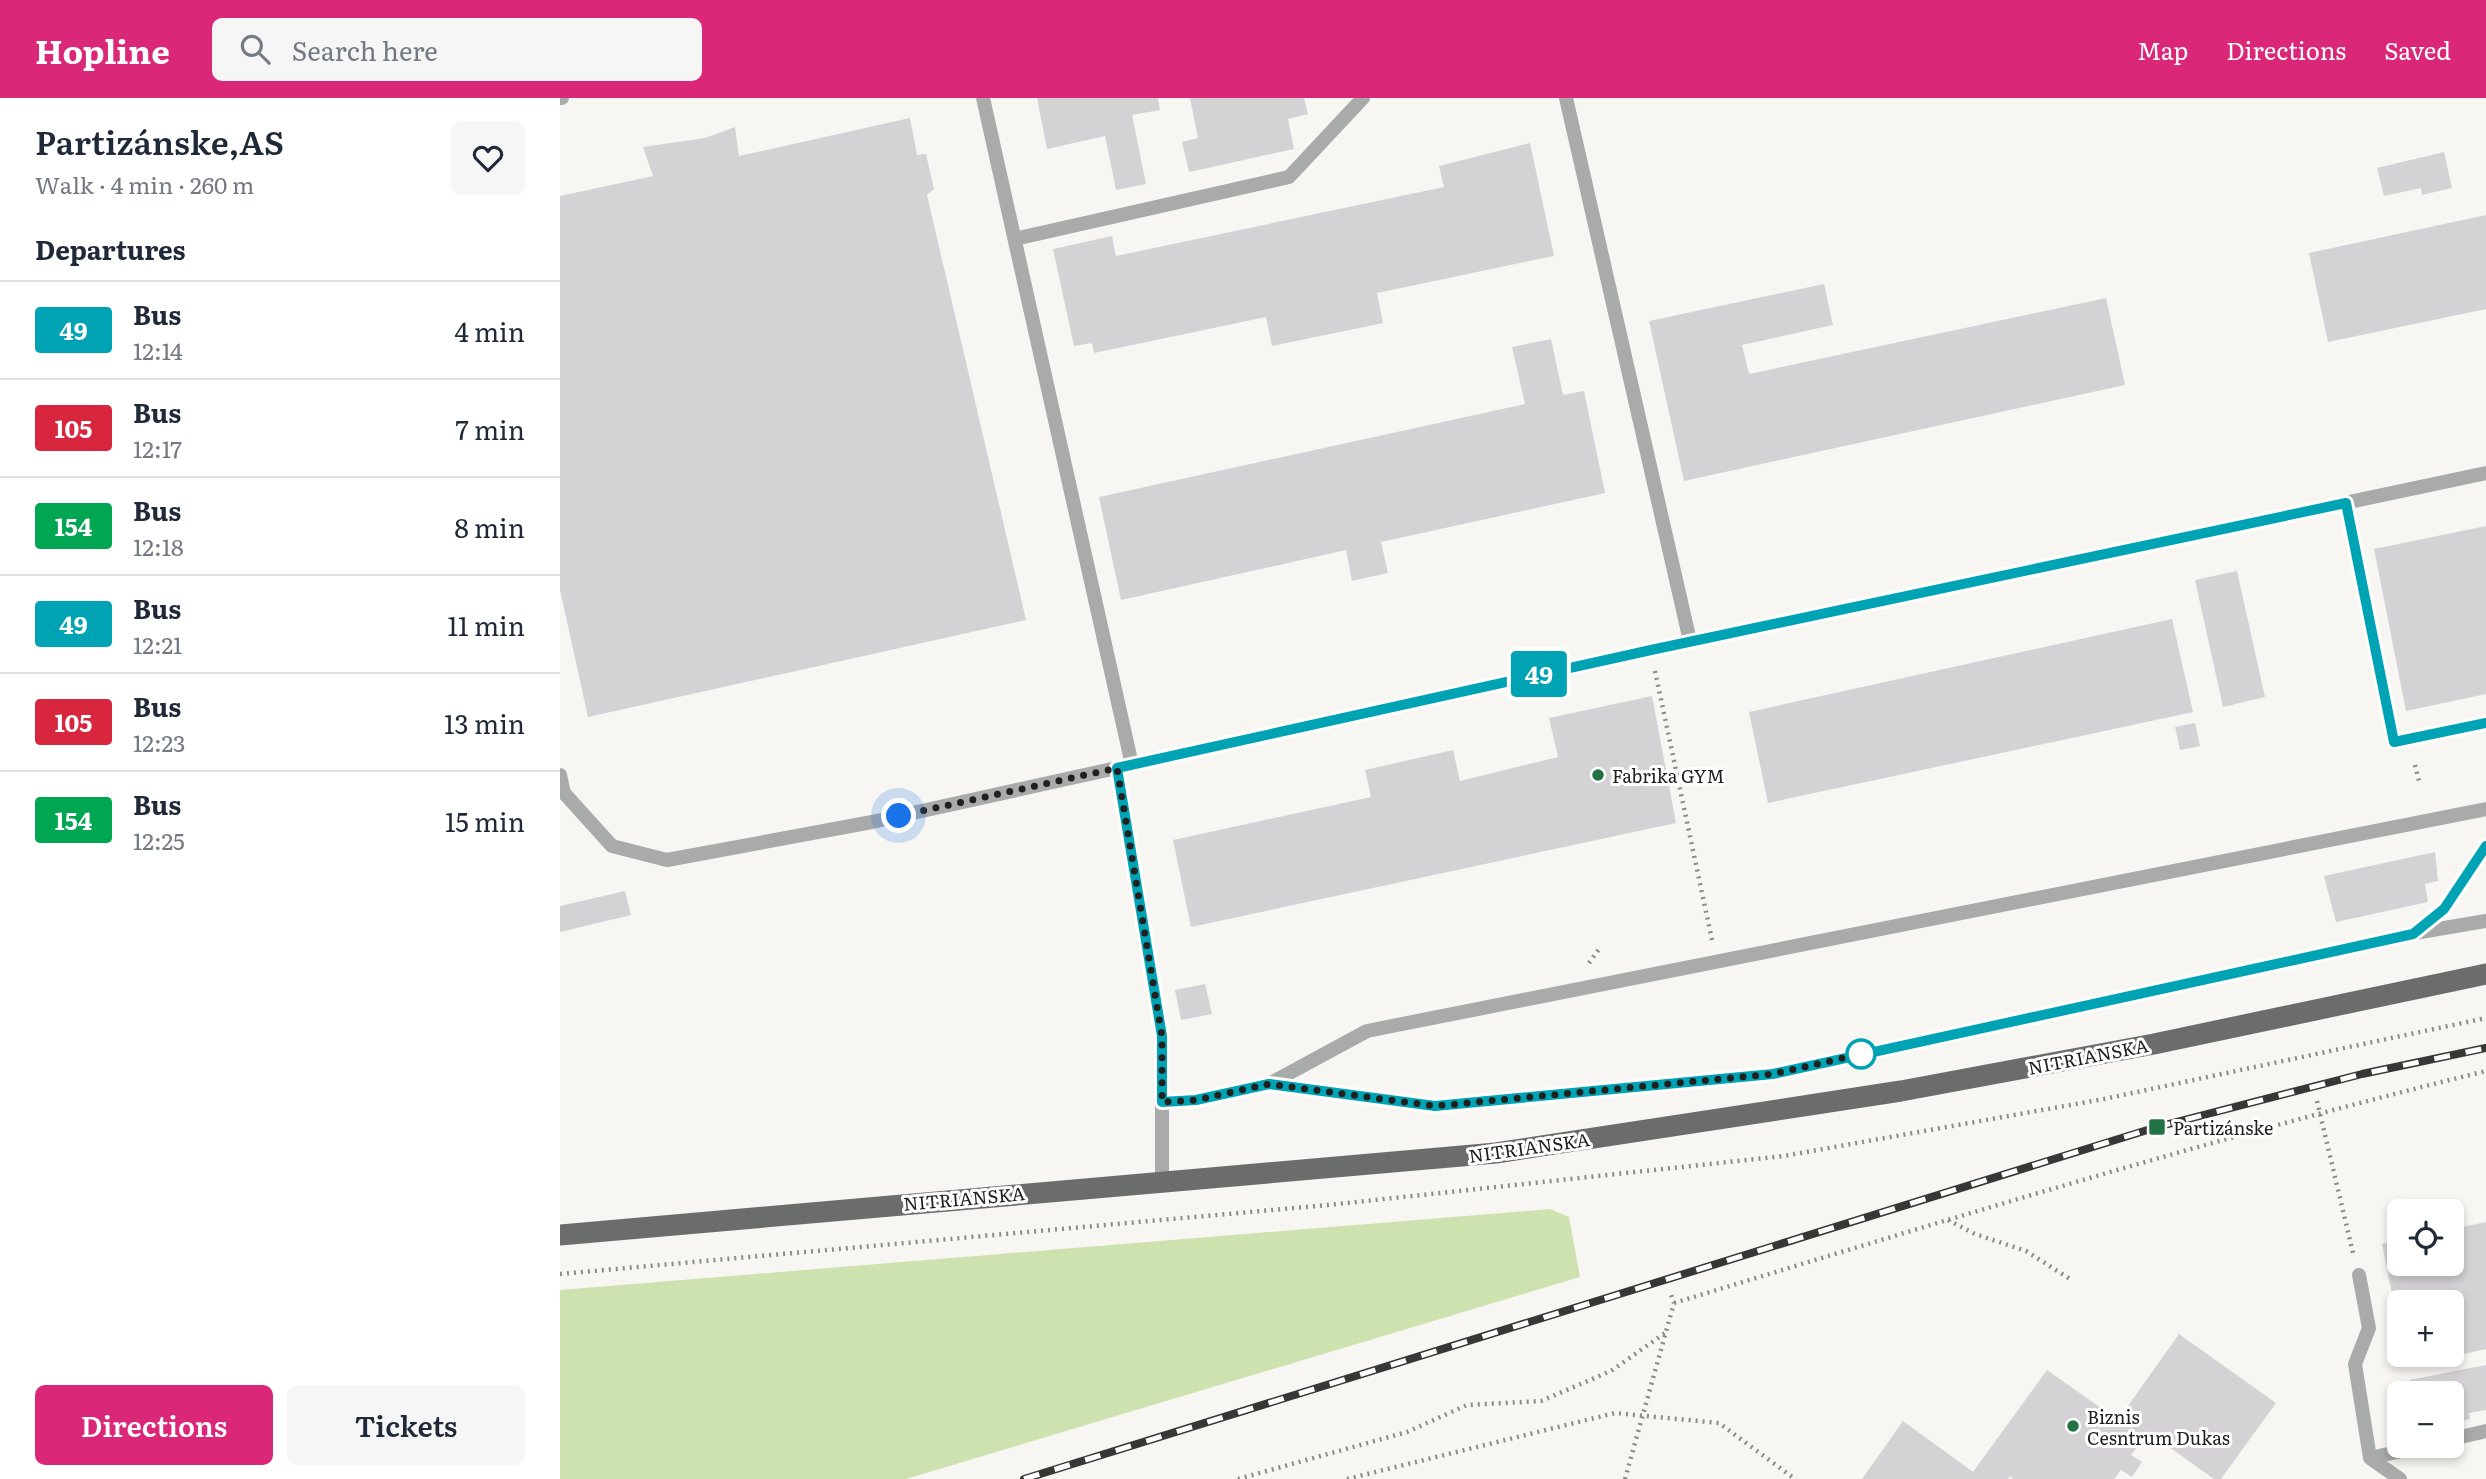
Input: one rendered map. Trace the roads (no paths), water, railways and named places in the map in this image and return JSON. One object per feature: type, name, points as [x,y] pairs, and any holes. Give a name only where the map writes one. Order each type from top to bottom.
[{"type":"main road","name":"NITRIANSKA","points":[[560,1235],[1496,1153],[1901,1091],[2154,1044],[2486,974]]},
{"type":"lane","points":[[983,98],[1132,765]]},
{"type":"lane","points":[[1016,239],[1289,177],[1363,98]]},
{"type":"lane","points":[[1566,98],[1690,642]]},
{"type":"lane","points":[[560,775],[562,794],[612,846],[667,860],[872,822],[1651,650],[2486,473]]},
{"type":"lane","points":[[2346,503],[2394,742],[2486,723]]},
{"type":"lane","points":[[1117,768],[1162,1036],[1162,1181]]},
{"type":"lane","points":[[1162,1102],[1196,1100],[1269,1084],[1367,1031],[2486,809]]},
{"type":"lane","points":[[2413,934],[2444,909],[2486,846]]},
{"type":"lane","points":[[1269,1084],[1435,1106],[1773,1074],[2413,934],[2486,921]]},
{"type":"lane","points":[[2358,1275],[2369,1328],[2355,1364],[2370,1458],[2400,1479]]},
{"type":"lane","points":[[2464,1436],[2486,1431]]},
{"type":"lane","points":[[2370,1458],[2387,1454]]},
{"type":"railway","points":[[1024,1479],[2157,1127],[2362,1074],[2486,1048]]},
{"type":"place","name":"Fabrika GYM","points":[[1598,775]]},
{"type":"place","name":"Partizánske","points":[[2157,1127]]},
{"type":"place","name":"Biznis Cesntrum Dukas","points":[[2073,1426]]}]
